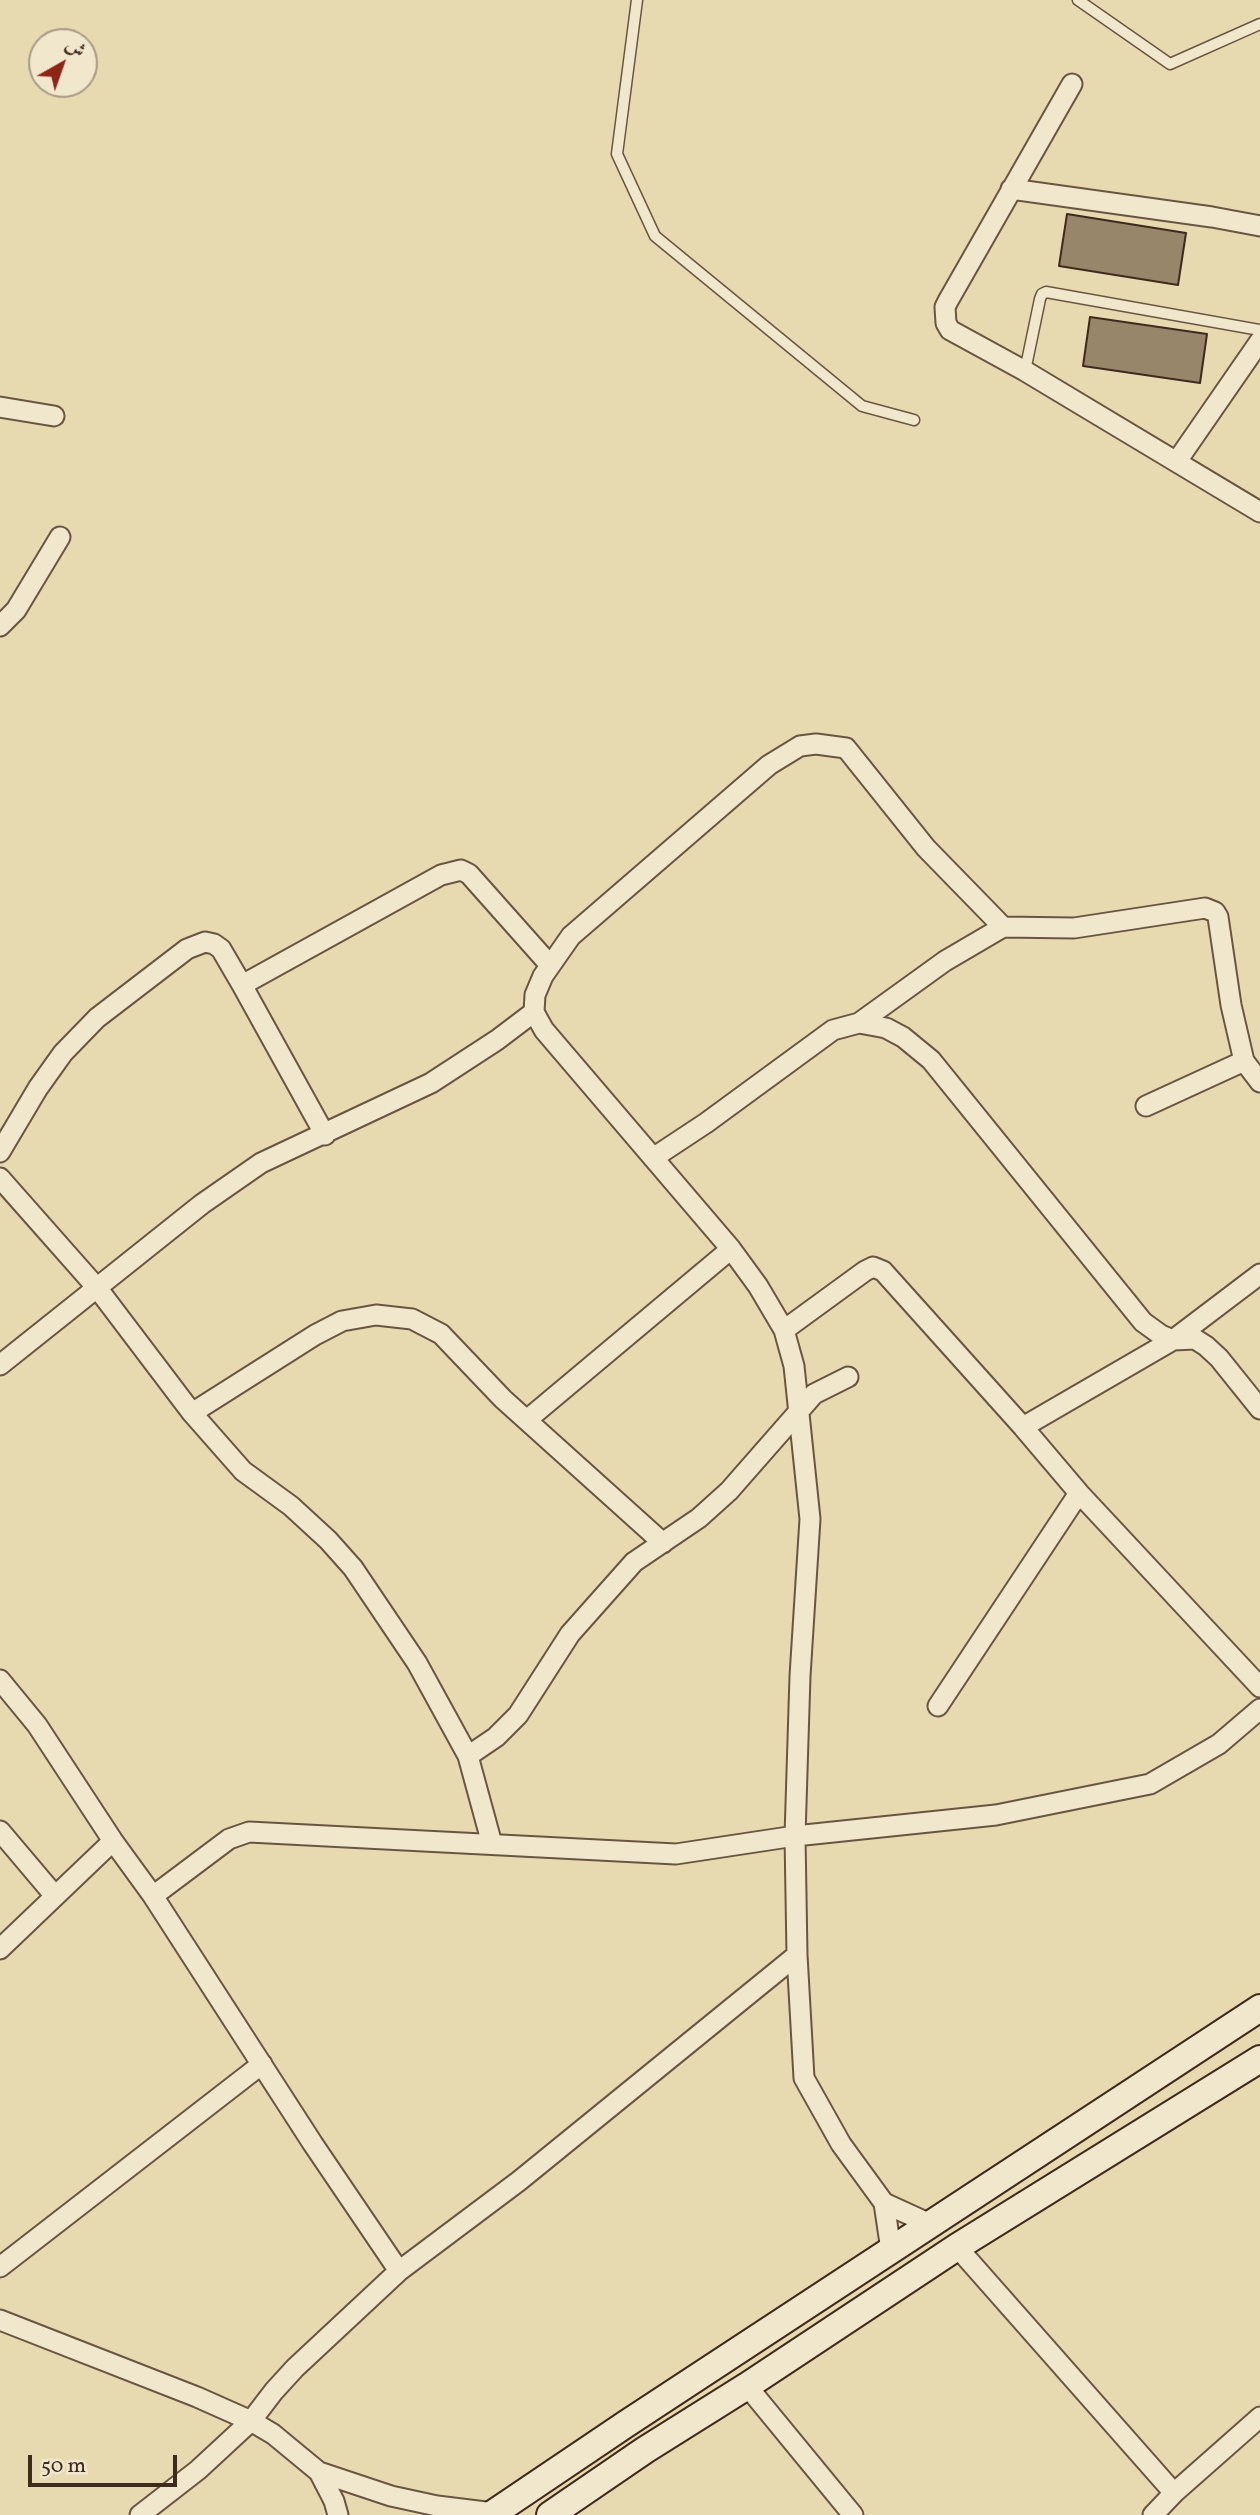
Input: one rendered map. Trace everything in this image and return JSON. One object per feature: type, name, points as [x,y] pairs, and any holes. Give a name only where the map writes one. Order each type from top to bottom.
[{"type":"main road","points":[[493,2514],[1260,2008]]},
{"type":"main road","points":[[550,2515],[957,2247],[1260,2059]]},
{"type":"main road","points":[[993,2184],[1013,2213]]},
{"type":"main road","points":[[626,2424],[645,2450]]},
{"type":"street","points":[[1072,84],[948,301],[945,316],[950,330],[1025,371],[1260,512]]},
{"type":"street","points":[[1011,189],[1260,226]]},
{"type":"street","points":[[1177,461],[1260,341]]},
{"type":"street","points":[[0,407],[54,416]]},
{"type":"street","points":[[0,626],[16,610],[60,537]]},
{"type":"street","points":[[891,2250],[884,2203],[841,2144],[803,2078],[795,1836],[800,1676],[810,1519],[794,1366],[784,1329],[731,1249],[544,1030],[534,1012],[535,995],[549,964],[571,936],[769,765],[800,746],[816,744],[846,748],[926,848],[1003,927]]},
{"type":"street","points":[[242,985],[441,875],[461,870],[469,874],[549,964]]},
{"type":"street","points":[[653,1158],[706,1123],[833,1030],[859,1023],[945,961],[1003,927],[1074,928],[1210,909],[1218,917],[1231,1005],[1244,1061],[1260,1082]]},
{"type":"street","points":[[0,1152],[38,1088],[63,1053],[97,1018],[187,949],[205,942],[221,949],[324,1135]]},
{"type":"street","points":[[0,1365],[202,1204],[261,1163],[431,1083],[534,1012]]},
{"type":"street","points":[[859,1023],[886,1028],[903,1037],[931,1060],[1143,1322],[1173,1340],[1195,1339],[1206,1346],[1260,1409]]},
{"type":"street","points":[[1146,1105],[1244,1061]]},
{"type":"street","points":[[0,1178],[98,1289],[192,1413],[243,1471],[291,1506],[328,1539],[353,1569],[417,1663],[468,1756],[492,1844]]},
{"type":"street","points":[[528,1419],[731,1249]]},
{"type":"street","points":[[784,1329],[865,1271],[873,1267],[883,1271],[1024,1427],[1079,1493],[1260,1687]]},
{"type":"street","points":[[1024,1427],[1173,1340],[1260,1274]]},
{"type":"street","points":[[192,1413],[315,1335],[342,1321],[376,1315],[412,1319],[441,1334],[503,1399],[663,1543]]},
{"type":"street","points":[[468,1756],[508,1726],[518,1715],[570,1634],[634,1562],[699,1518],[729,1492],[814,1394],[848,1377]]},
{"type":"street","points":[[938,1706],[1079,1493]]},
{"type":"street","points":[[0,1679],[37,1726],[153,1896],[313,2144],[399,2271]]},
{"type":"street","points":[[153,1896],[229,1839],[248,1832],[676,1854],[795,1836],[996,1815],[1150,1784],[1219,1744],[1260,1709]]},
{"type":"street","points":[[0,1831],[55,1896]]},
{"type":"street","points":[[0,1949],[113,1841]]},
{"type":"street","points":[[140,2515],[198,2470],[251,2421],[295,2368],[399,2271],[519,2181],[797,1955]]},
{"type":"street","points":[[0,2267],[262,2064]]},
{"type":"street","points":[[884,2203],[930,2224]]},
{"type":"street","points":[[957,2247],[1174,2493]]},
{"type":"street","points":[[0,2320],[197,2397],[251,2421],[273,2434],[318,2472],[334,2501],[338,2515]]},
{"type":"street","points":[[747,2386],[853,2515]]},
{"type":"street","points":[[1153,2515],[1260,2417]]},
{"type":"street","points":[[318,2472],[391,2496],[493,2514]]},
{"type":"lane","points":[[637,0],[617,154],[655,236],[862,406],[914,421]]},
{"type":"lane","points":[[1078,0],[1170,64],[1260,24]]},
{"type":"lane","points":[[1025,371],[1040,299],[1046,292],[1260,330]]},
{"type":"building","points":[[1067,214],[1186,233],[1178,285],[1059,266]]},
{"type":"building","points":[[1090,317],[1207,334],[1200,383],[1083,366]]}]
